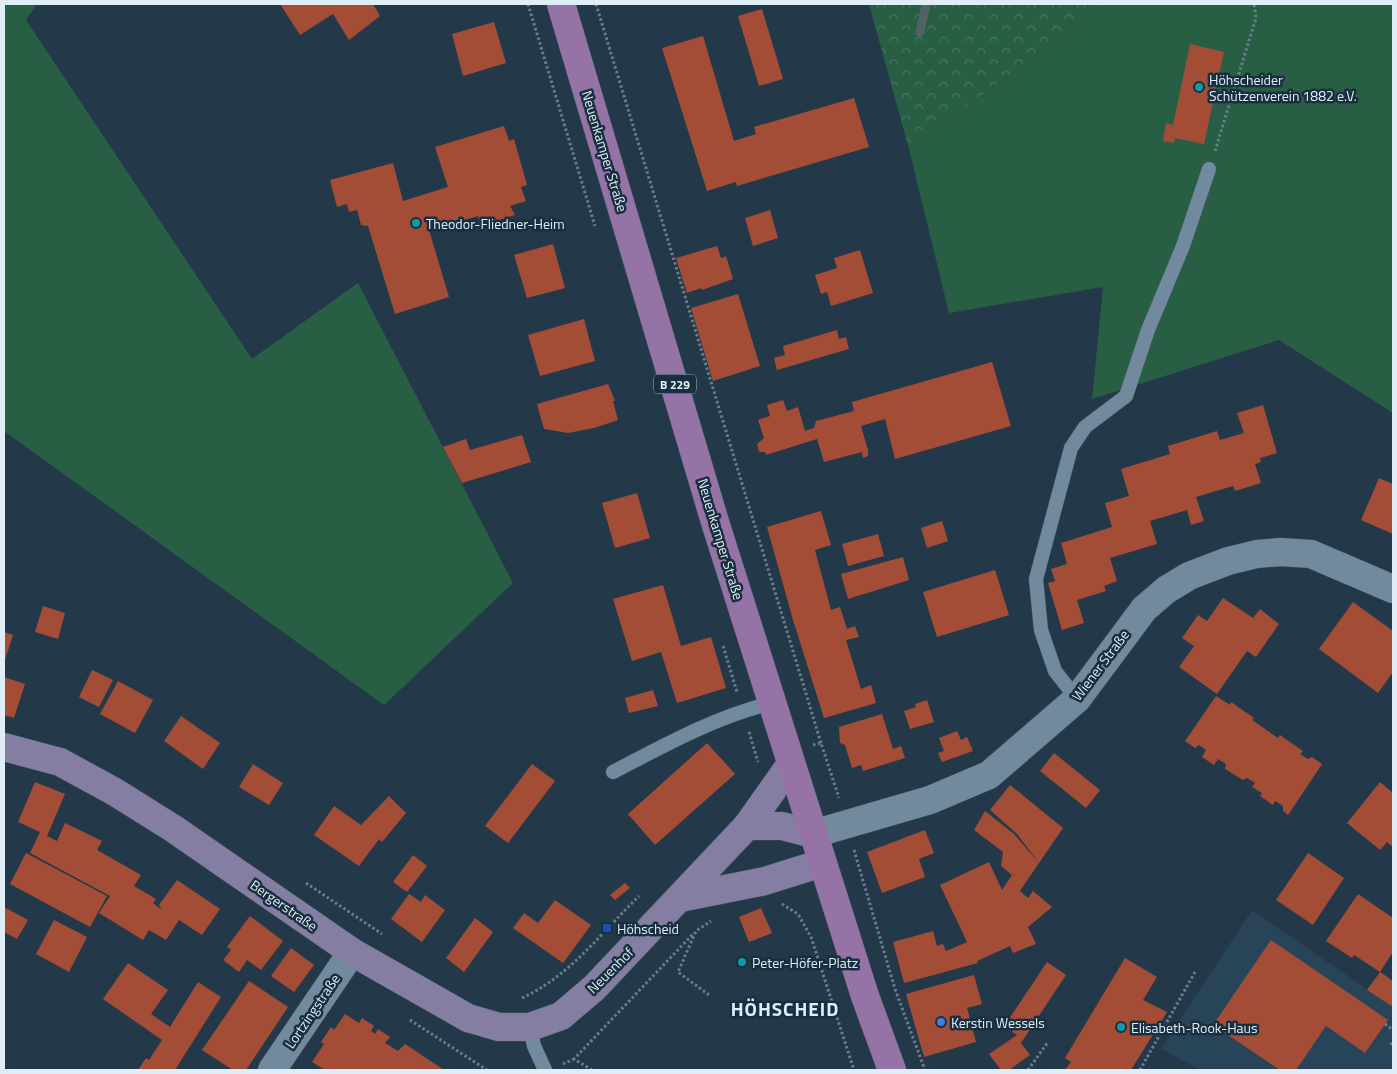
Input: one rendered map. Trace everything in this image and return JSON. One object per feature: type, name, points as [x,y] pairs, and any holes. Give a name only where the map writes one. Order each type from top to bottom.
[{"type":"main road","name":"Neuenkamper Straße","points":[[561,4],[715,522],[874,1026],[892,1070]]},
{"type":"street","name":"Wiener Straße","points":[[813,834],[930,800],[989,775],[1077,699],[1144,608],[1166,590],[1189,576],[1257,554],[1281,552],[1311,554],[1393,589]]},
{"type":"street","name":"Bergerstraße","points":[[4,747],[60,762],[115,792],[174,829],[352,952],[468,1018],[499,1027],[530,1027]]},
{"type":"street","name":"Neuenhof","points":[[530,1027],[561,1016],[594,988],[747,826],[791,764]]},
{"type":"street","points":[[747,826],[782,826],[813,834]]},
{"type":"street","points":[[680,898],[765,881],[822,863]]},
{"type":"street","name":"Lortzingstraße","points":[[272,1070],[352,952]]},
{"type":"lane","points":[[1077,699],[1055,671],[1041,630],[1036,579],[1071,448],[1085,427],[1126,396],[1148,330],[1183,246],[1209,169]]},
{"type":"lane","points":[[613,772],[706,724],[742,710],[772,703]]},
{"type":"lane","points":[[530,1027],[534,1046],[545,1070]]},
{"type":"path","points":[[596,4],[821,743]]},
{"type":"path","points":[[1209,169],[1256,18],[1254,4]]},
{"type":"path","points":[[847,824],[895,989],[925,1070]]},
{"type":"path","points":[[520,999],[543,988],[569,968],[641,895]]},
{"type":"path","points":[[780,904],[798,914],[808,930],[854,1070]]},
{"type":"path","points":[[592,1070],[574,1059],[696,931],[718,916]]},
{"type":"path","points":[[696,931],[678,972],[710,995]]},
{"type":"path","points":[[1140,1070],[1195,972]]},
{"type":"path","points":[[1384,1024],[1393,1030]]},
{"type":"path","points":[[1028,1070],[1048,1042]]},
{"type":"shaded area","points":[[1252,910],[1393,1007],[1393,1070],[1201,1070],[1161,1049]]},
{"type":"green space","points":[[4,4],[37,4],[26,20],[252,359],[358,283],[513,583],[384,705],[4,431]]},
{"type":"green space","points":[[869,4],[1106,4],[909,149]]},
{"type":"green space","points":[[1106,4],[1393,4],[1393,413],[1279,340],[1092,399],[1103,287],[949,313],[909,149]]},
{"type":"building","points":[[280,4],[373,4],[380,16],[349,40],[333,14],[300,35]]},
{"type":"building","points":[[762,9],[783,79],[759,86],[738,16]]},
{"type":"building","points":[[494,22],[506,63],[463,76],[452,34]]},
{"type":"building","points":[[703,36],[734,141],[756,134],[754,127],[854,98],[869,147],[737,186],[736,182],[707,191],[662,48]]},
{"type":"building","name":"Höhscheider Schützenverein 1882 e.V.","points":[[1190,44],[1224,52],[1204,144],[1175,138],[1174,143],[1163,141],[1166,123],[1173,125]]},
{"type":"building","name":"Theodor-Fliedner-Heim","points":[[504,126],[509,141],[514,139],[527,185],[521,187],[526,201],[510,206],[515,215],[481,226],[478,216],[429,230],[449,297],[395,314],[368,226],[361,225],[357,210],[349,212],[347,204],[337,207],[330,180],[393,163],[403,201],[448,187],[435,147]]},
{"type":"building","points":[[770,210],[778,238],[753,246],[745,218]]},
{"type":"building","points":[[553,244],[565,288],[527,298],[514,255]]},
{"type":"building","points":[[717,246],[721,258],[726,256],[733,279],[687,293],[676,258]]},
{"type":"building","points":[[860,250],[873,293],[831,306],[827,292],[821,294],[815,275],[837,268],[834,258]]},
{"type":"building","points":[[738,294],[760,366],[713,381],[691,308]]},
{"type":"building","points":[[584,319],[595,361],[540,376],[528,335]]},
{"type":"building","points":[[837,330],[839,339],[846,337],[849,349],[777,370],[774,358],[785,355],[783,346]]},
{"type":"building","points":[[992,362],[1011,426],[895,459],[885,419],[861,426],[868,450],[868,456],[863,458],[862,452],[824,462],[817,439],[766,455],[765,452],[759,452],[757,444],[764,438],[758,420],[770,416],[767,405],[783,400],[787,411],[798,407],[805,431],[814,428],[816,421],[854,411],[852,402]]},
{"type":"building","points":[[608,384],[615,401],[613,401],[618,420],[594,428],[568,433],[544,429],[537,404]]},
{"type":"building","points":[[1263,405],[1277,453],[1260,458],[1261,462],[1255,464],[1261,483],[1235,491],[1233,486],[1196,497],[1204,521],[1191,525],[1187,510],[1150,521],[1157,544],[1110,558],[1117,581],[1104,586],[1106,591],[1077,600],[1084,623],[1062,630],[1048,583],[1055,581],[1051,569],[1067,564],[1061,543],[1112,527],[1105,503],[1129,496],[1121,469],[1170,454],[1168,446],[1217,431],[1220,440],[1244,433],[1237,413]]},
{"type":"building","points":[[522,435],[531,462],[462,483],[443,447],[466,439],[470,450]]},
{"type":"building","points":[[1379,478],[1393,484],[1393,534],[1361,520]]},
{"type":"building","points":[[637,493],[650,538],[615,548],[602,503]]},
{"type":"building","points":[[821,511],[831,545],[815,550],[831,610],[840,607],[847,629],[855,626],[859,637],[846,640],[861,689],[871,685],[876,703],[824,718],[793,620],[767,527]]},
{"type":"building","points":[[942,521],[948,541],[927,548],[921,528]]},
{"type":"building","points":[[878,534],[884,556],[848,566],[842,544]]},
{"type":"building","points":[[903,557],[909,580],[848,599],[841,574]]},
{"type":"building","points":[[995,570],[1009,615],[937,637],[923,592]]},
{"type":"building","points":[[663,585],[681,646],[711,637],[726,688],[677,703],[661,652],[632,661],[613,599]]},
{"type":"building","points":[[1223,598],[1253,618],[1260,609],[1279,624],[1256,657],[1247,651],[1217,694],[1179,667],[1194,646],[1182,638],[1198,615],[1207,621]]},
{"type":"building","points":[[1353,602],[1393,631],[1393,672],[1378,693],[1319,649]]},
{"type":"building","points":[[43,606],[65,613],[58,639],[35,632]]},
{"type":"building","points":[[4,632],[13,635],[4,663]]},
{"type":"building","points":[[92,670],[113,680],[99,707],[79,697]]},
{"type":"building","points":[[4,677],[25,684],[14,718],[4,715]]},
{"type":"building","points":[[118,681],[153,700],[135,733],[100,714]]},
{"type":"building","points":[[653,690],[658,706],[629,713],[625,698]]},
{"type":"building","points":[[1216,696],[1230,705],[1231,702],[1254,718],[1252,720],[1278,738],[1280,735],[1303,751],[1300,754],[1308,759],[1312,757],[1322,764],[1288,815],[1283,811],[1283,806],[1275,801],[1273,805],[1260,796],[1262,793],[1252,787],[1255,783],[1247,778],[1243,780],[1225,769],[1226,764],[1218,759],[1214,765],[1202,757],[1206,750],[1199,745],[1195,748],[1185,741]]},
{"type":"building","points":[[927,700],[934,722],[910,729],[904,711],[916,707],[915,704]]},
{"type":"building","points":[[882,714],[893,749],[901,746],[905,758],[863,771],[861,765],[852,768],[845,745],[840,743],[839,727]]},
{"type":"building","points":[[181,716],[220,743],[203,769],[164,741]]},
{"type":"building","points":[[957,731],[961,740],[967,737],[973,751],[942,762],[938,753],[944,751],[939,738]]},
{"type":"building","points":[[707,743],[735,774],[655,845],[628,814]]},
{"type":"building","points":[[1054,753],[1100,790],[1086,808],[1040,771]]},
{"type":"building","points":[[253,764],[283,783],[269,805],[239,787]]},
{"type":"building","points":[[532,764],[555,781],[508,843],[485,826]]},
{"type":"building","points":[[35,782],[65,794],[47,836],[57,841],[65,823],[102,841],[97,850],[141,875],[134,886],[156,899],[153,903],[162,910],[159,905],[177,880],[220,909],[202,935],[179,920],[166,940],[149,930],[143,940],[99,913],[110,896],[30,853],[40,832],[18,822]]},
{"type":"building","points":[[1380,782],[1393,793],[1393,847],[1387,842],[1380,850],[1347,823]]},
{"type":"building","points":[[1010,785],[1063,828],[1039,863],[1017,834],[990,810]]},
{"type":"building","points":[[389,796],[406,813],[382,842],[379,839],[359,866],[314,835],[334,806],[361,825]]},
{"type":"building","points":[[985,811],[1014,834],[1039,863],[1020,891],[1028,898],[1033,891],[1052,907],[1028,927],[1036,944],[1013,953],[1010,946],[977,961],[978,963],[904,983],[893,942],[933,931],[937,946],[943,944],[946,951],[967,942],[940,885],[989,862],[1002,890],[1012,875],[1001,866],[1003,852],[974,830]]},
{"type":"building","points":[[925,830],[934,853],[919,859],[925,877],[882,893],[867,852]]},
{"type":"building","points":[[26,853],[107,896],[90,927],[10,884]]},
{"type":"building","points":[[1308,853],[1344,878],[1313,925],[1276,900]]},
{"type":"building","points":[[413,855],[427,866],[407,892],[393,882]]},
{"type":"building","points":[[625,883],[630,888],[615,900],[610,895]]},
{"type":"building","points":[[409,894],[421,902],[425,895],[445,910],[422,942],[391,919]]},
{"type":"building","points":[[1358,894],[1393,918],[1393,952],[1380,972],[1354,955],[1352,958],[1326,941]]},
{"type":"building","points":[[555,900],[591,925],[563,963],[513,928],[524,913],[538,923]]},
{"type":"building","points":[[4,907],[28,920],[17,939],[4,932]]},
{"type":"building","points":[[761,908],[772,933],[749,942],[739,917]]},
{"type":"building","points":[[250,916],[283,941],[261,970],[247,960],[239,972],[223,960],[231,950],[227,947]]},
{"type":"building","points":[[475,918],[493,932],[464,972],[446,958]]},
{"type":"building","points":[[54,920],[87,937],[69,972],[36,954]]},
{"type":"building","points":[[1271,940],[1388,1020],[1365,1053],[1326,1026],[1296,1070],[1280,1070],[1213,1025]]},
{"type":"building","points":[[291,948],[314,965],[294,992],[271,976]]},
{"type":"building","name":"Elisabeth-Rook-Haus","points":[[1125,958],[1157,977],[1143,1000],[1167,1012],[1131,1070],[1065,1070],[1071,1062],[1065,1058]]},
{"type":"building","points":[[1047,962],[1066,975],[1021,1043],[1030,1055],[1009,1070],[1001,1070],[989,1054],[1017,1035],[1012,1032],[1015,1027],[1007,1022]]},
{"type":"building","points":[[128,963],[168,990],[151,1014],[170,1027],[198,982],[221,997],[175,1070],[138,1070],[146,1058],[149,1060],[162,1040],[103,999]]},
{"type":"building","points":[[1380,972],[1393,981],[1393,1007],[1367,990]]},
{"type":"building","points":[[974,975],[982,1004],[967,1008],[976,1042],[924,1057],[906,994]]},
{"type":"building","points":[[249,981],[288,1007],[246,1070],[233,1070],[202,1050]]},
{"type":"building","points":[[345,1014],[359,1023],[362,1018],[374,1026],[371,1031],[375,1034],[378,1029],[390,1037],[385,1043],[398,1051],[405,1044],[444,1070],[325,1070],[312,1062],[324,1044],[321,1042],[331,1027],[334,1030]]},
{"type":"waterway","points":[[920,32],[926,4]]},
{"type":"place","name":"Höhscheider Schützenverein 1882 e.V.","points":[[1199,87]]},
{"type":"place","name":"Theodor-Fliedner-Heim","points":[[416,223]]},
{"type":"place","name":"Höhscheid","points":[[607,928]]},
{"type":"place","name":"Peter-Höfer-Platz","points":[[742,962]]},
{"type":"place","name":"Kerstin Wessels","points":[[941,1022]]},
{"type":"place","name":"Elisabeth-Rook-Haus","points":[[1121,1027]]},
{"type":"district","name":"HÖHSCHEID","points":[[785,1008]]}]
